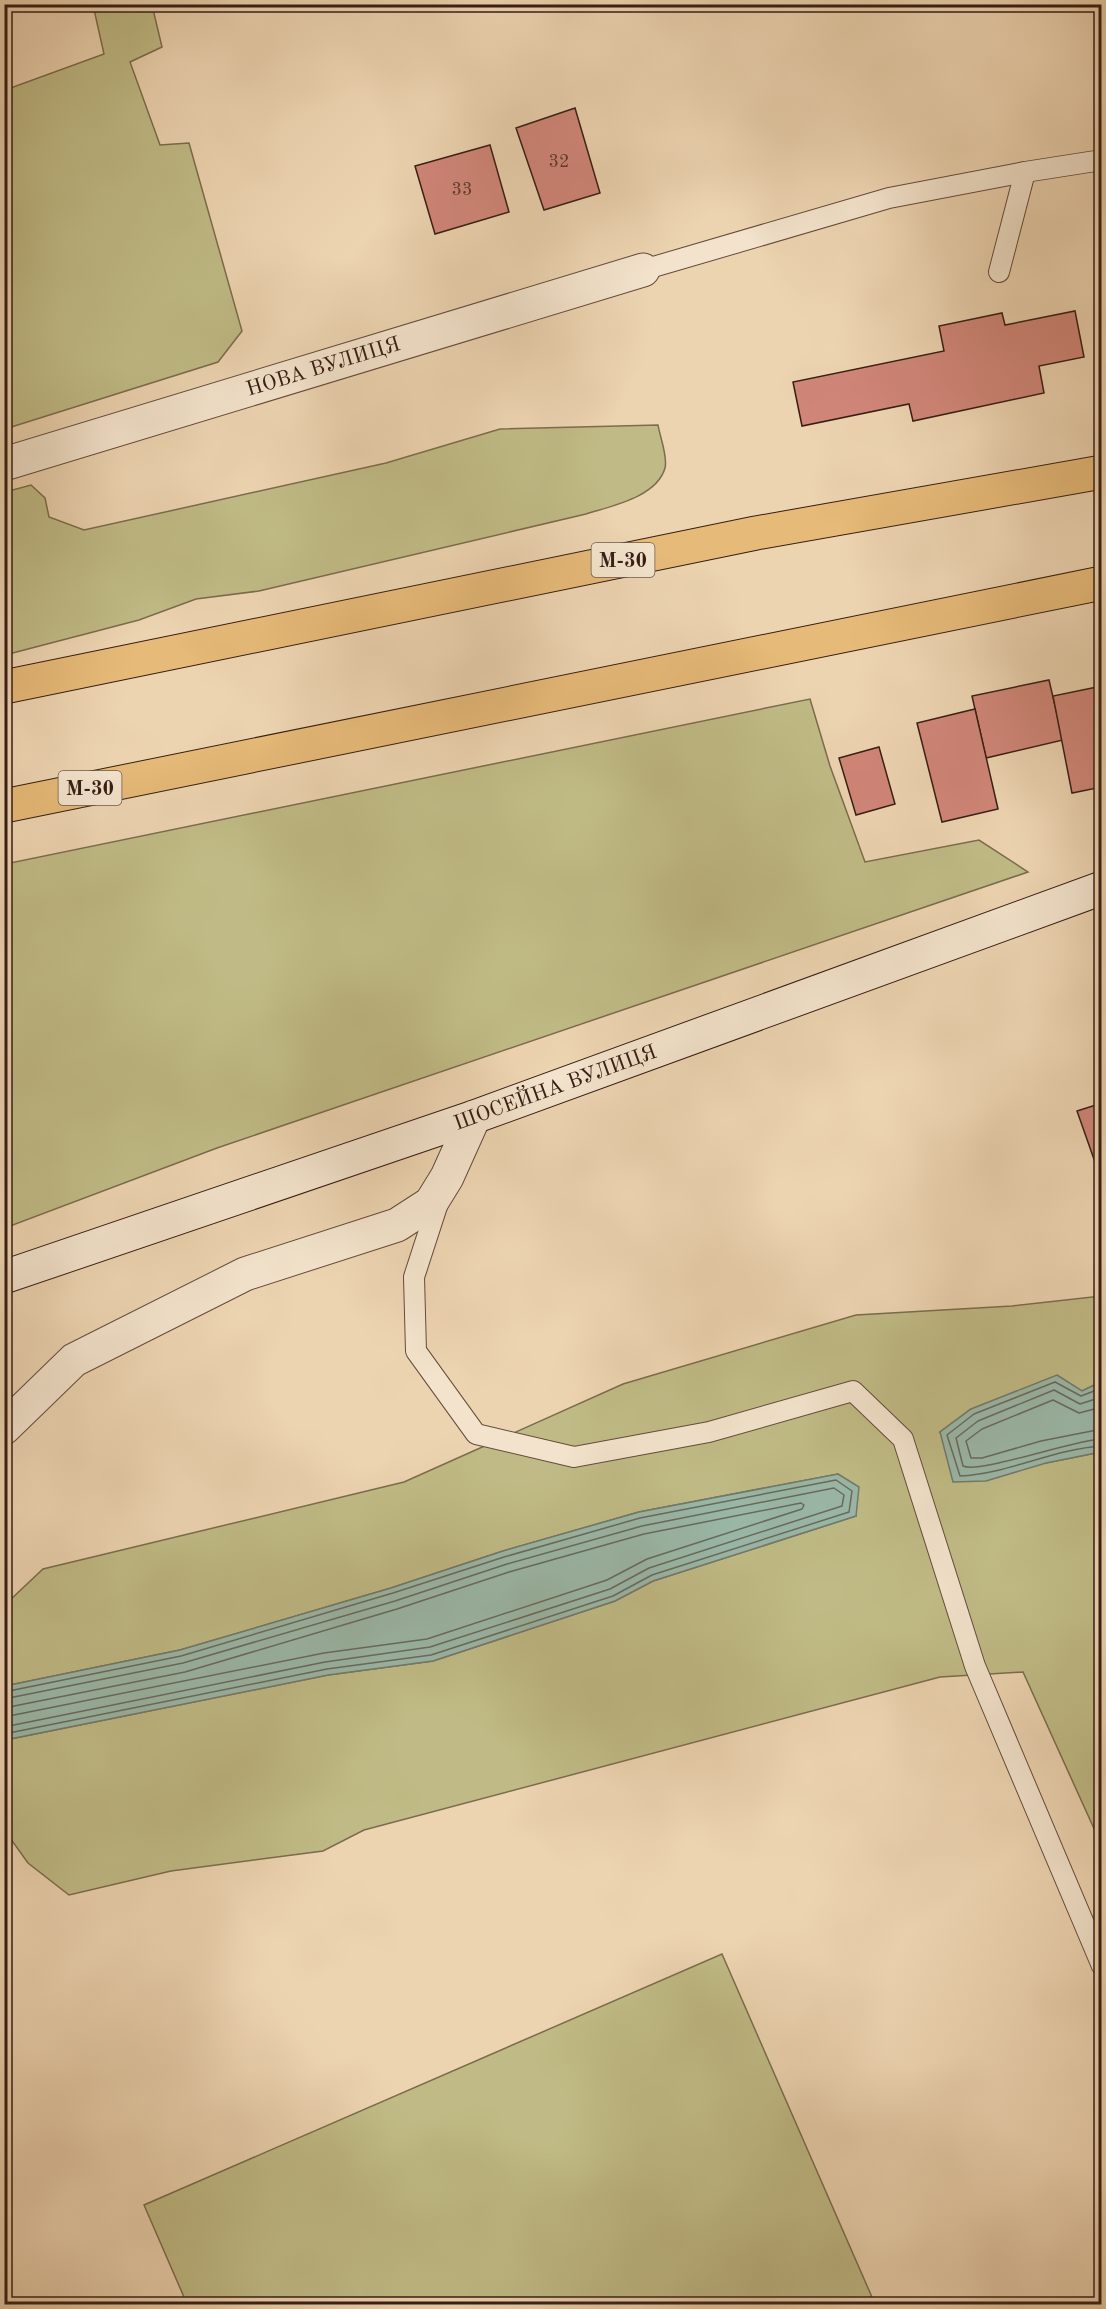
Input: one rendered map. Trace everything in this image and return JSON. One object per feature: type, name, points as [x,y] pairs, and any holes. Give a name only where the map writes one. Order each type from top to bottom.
[{"type":"highway","name":"М-30","points":[[4,687],[756,533],[1101,472]]},
{"type":"highway","name":"М-30","points":[[4,806],[1101,583]]},
{"type":"street","name":"НОВА ВУЛИЦЯ","points":[[4,464],[643,270]]},
{"type":"street","name":"ШОСЕЙНА ВУЛИЦЯ","points":[[4,1277],[474,1117],[1101,888]]},
{"type":"street","points":[[4,1428],[74,1359],[245,1274],[397,1225],[431,1203],[447,1177],[474,1117]]},
{"type":"lane","points":[[643,270],[889,198],[1101,160]]},
{"type":"lane","points":[[999,272],[1025,172]]},
{"type":"lane","points":[[447,1177],[414,1277],[416,1351],[476,1434],[574,1456],[709,1432],[853,1391],[903,1439],[975,1666],[1101,1966]]},
{"type":"shaded area","points":[[93,5],[152,5],[162,47],[130,62],[160,145],[189,143],[242,331],[218,362],[5,429],[5,90],[104,54]]},
{"type":"shaded area","points":[[658,425],[665,468],[653,486],[620,504],[259,591],[196,599],[139,620],[5,655],[5,492],[31,485],[45,498],[49,517],[84,530],[386,463],[500,429]]},
{"type":"shaded area","points":[[810,699],[830,766],[865,862],[979,840],[1028,872],[217,1148],[5,1228],[5,864]]},
{"type":"shaded area","points":[[1101,1296],[1101,1382],[1082,1391],[971,1409],[940,1432],[1046,1463],[1101,1452],[1101,1844],[1023,1672],[940,1677],[364,1830],[323,1851],[171,1871],[69,1895],[28,1863],[5,1831],[5,1740],[328,1675],[433,1661],[615,1601],[653,1581],[856,1516],[838,1474],[639,1512],[503,1551],[391,1588],[180,1650],[5,1686],[4,1609],[8,1602],[43,1569],[404,1482],[623,1384],[856,1315],[1012,1306]]},
{"type":"shaded area","points":[[722,1954],[875,2304],[187,2304],[144,2205]]},
{"type":"water","points":[[1057,1375],[1082,1391],[1101,1382],[1101,1452],[1046,1463],[986,1481],[953,1482],[940,1432],[971,1409]]},
{"type":"water","points":[[838,1474],[859,1487],[856,1516],[653,1581],[615,1601],[433,1661],[328,1675],[5,1740],[5,1686],[180,1650],[391,1588],[503,1551],[639,1512]]},
{"type":"building","points":[[575,108],[600,193],[544,210],[516,128]]},
{"type":"building","points":[[490,145],[509,212],[435,234],[415,166]]},
{"type":"building","points":[[1075,311],[1084,357],[1039,366],[1044,393],[913,421],[909,404],[802,426],[793,382],[944,351],[939,326],[1002,313],[1005,325]]},
{"type":"building","points":[[1049,680],[1063,740],[986,758],[972,696]]},
{"type":"building","points":[[1102,686],[1102,787],[1072,793],[1053,696]]},
{"type":"building","points":[[975,709],[998,809],[942,822],[917,723]]},
{"type":"building","points":[[879,747],[895,804],[856,815],[839,758]]},
{"type":"building","points":[[1102,1103],[1102,1182],[1077,1111]]}]
